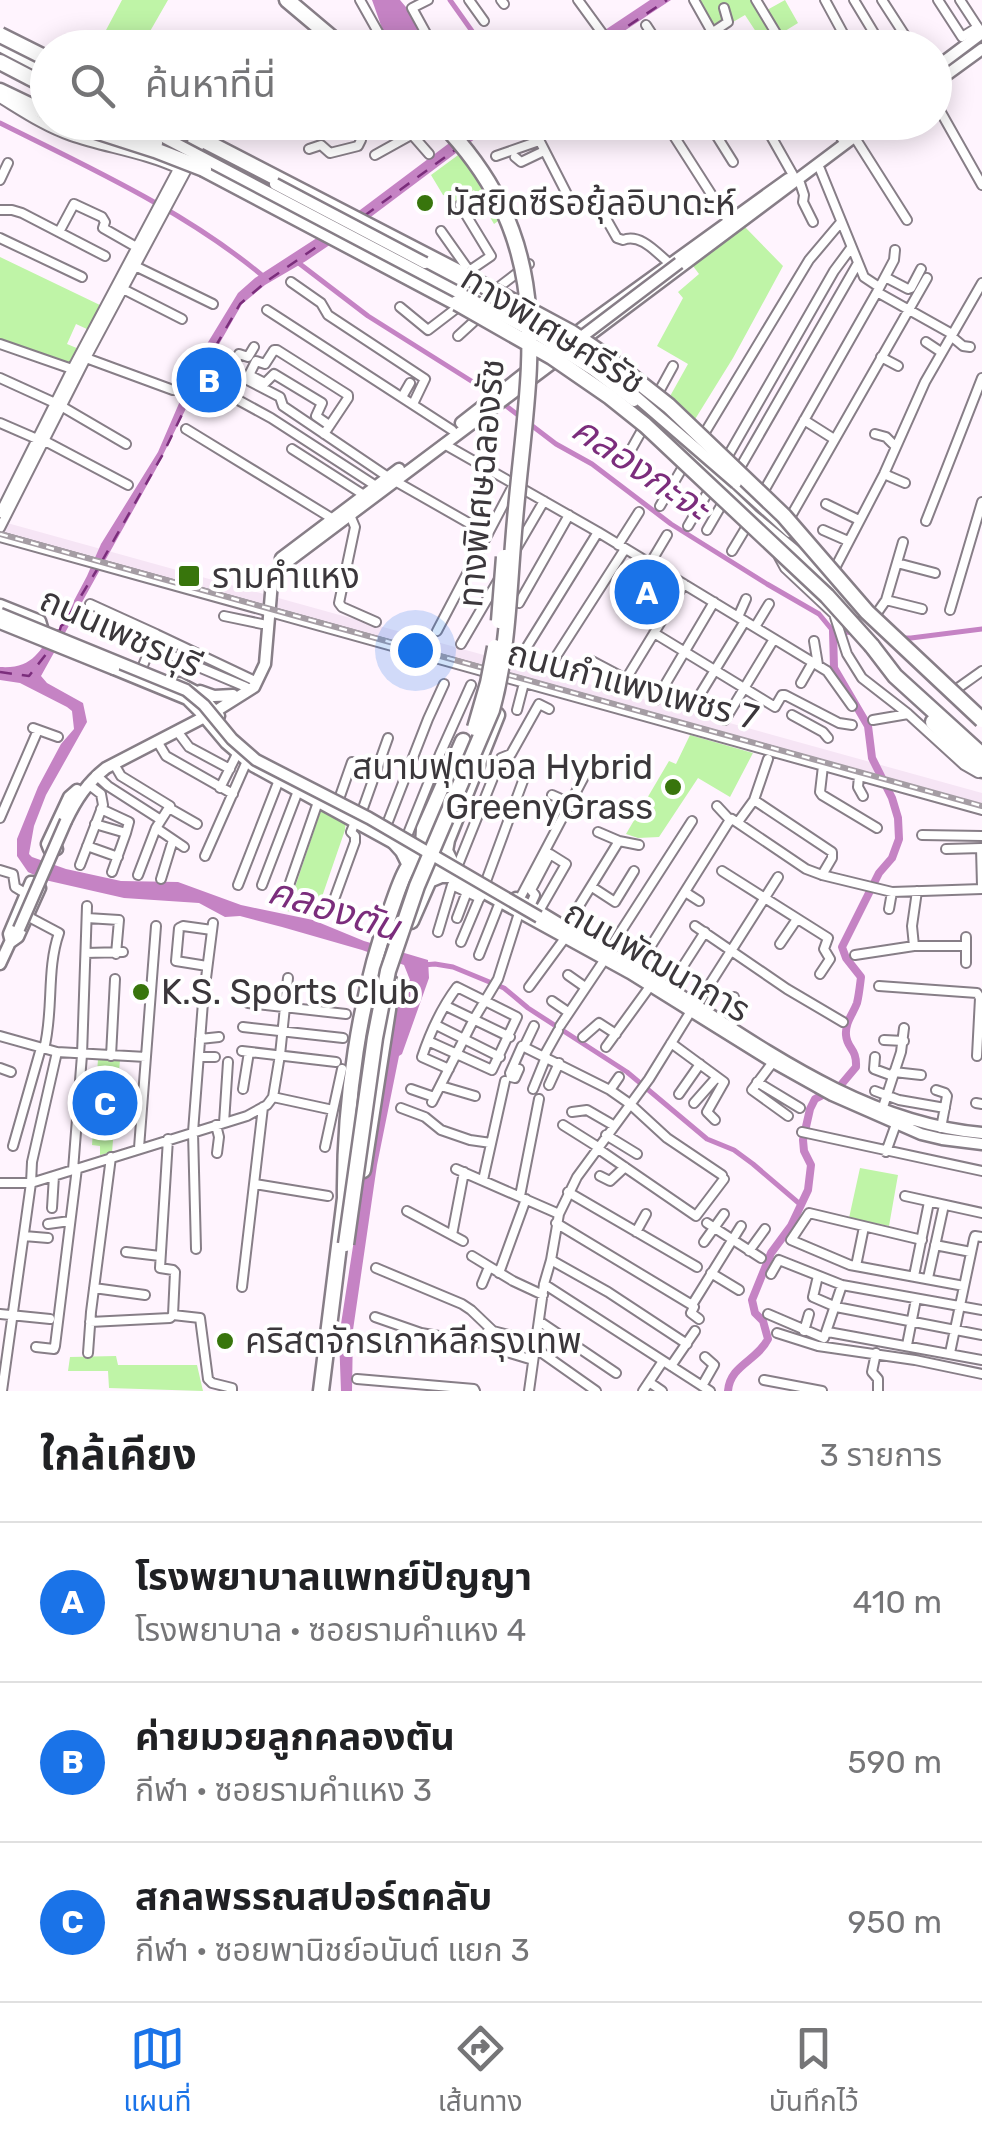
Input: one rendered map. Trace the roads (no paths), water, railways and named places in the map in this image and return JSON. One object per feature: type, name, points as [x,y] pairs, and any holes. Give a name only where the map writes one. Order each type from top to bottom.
[{"type":"highway","points":[[277,0],[298,17],[318,25]]},
{"type":"highway","points":[[287,0],[324,30]]},
{"type":"highway","points":[[297,0],[333,30]]},
{"type":"highway","points":[[1,44],[30,51]]},
{"type":"highway","points":[[1,44],[30,62]]},
{"type":"highway","points":[[0,72],[30,88]]},
{"type":"highway","points":[[0,95],[30,107]]},
{"type":"highway","points":[[124,140],[185,158]]},
{"type":"highway","points":[[153,140],[185,158]]},
{"type":"highway","name":"ทางพิเศษศรีรัช","points":[[153,140],[512,333],[610,396],[667,444],[816,585],[894,676],[982,755]]},
{"type":"highway","name":"ทางพิเศษศรีรัช","points":[[203,140],[502,294],[572,333],[607,358],[669,406],[766,499],[867,612],[982,720]]},
{"type":"highway","name":"ทางพิเศษฉลองรัช","points":[[325,1391],[345,1198],[367,1038],[382,968],[399,914],[481,710],[500,618],[523,369],[520,288],[513,253],[500,219],[480,183],[446,140]]},
{"type":"highway","name":"ทางพิเศษฉลองรัช","points":[[325,1391],[385,984],[418,886],[492,710],[515,600],[512,547],[529,369],[528,290],[520,252],[506,217],[486,178],[455,140]]},
{"type":"highway","points":[[346,1244],[362,1176],[392,978],[422,863],[424,829],[483,684],[501,582]]},
{"type":"highway","points":[[424,829],[397,839],[403,851],[441,875],[453,867],[445,851],[446,840],[506,688],[515,600]]},
{"type":"highway","points":[[894,676],[919,690],[982,742]]},
{"type":"highway","points":[[894,676],[910,699],[982,773]]},
{"type":"highway","points":[[345,1198],[344,1170],[361,1021],[372,969],[395,898],[446,840]]},
{"type":"main road","points":[[952,60],[981,37]]},
{"type":"main road","points":[[952,61],[981,37]]},
{"type":"main road","points":[[1,44],[30,62]]},
{"type":"main road","points":[[155,140],[533,332],[622,391],[733,485],[758,500],[899,650],[982,711]]},
{"type":"main road","points":[[181,140],[572,344],[653,402],[722,465],[753,516],[768,528],[785,532]]},
{"type":"main road","points":[[191,140],[487,295],[560,338],[576,338],[717,230],[818,168],[852,140]]},
{"type":"main road","points":[[768,203],[842,140]]},
{"type":"main road","points":[[540,327],[589,330],[860,140]]},
{"type":"main road","points":[[185,158],[247,185],[559,353],[634,407],[715,480],[733,485]]},
{"type":"main road","points":[[247,185],[318,226],[329,222],[328,208],[272,178],[254,174]]},
{"type":"main road","points":[[309,542],[350,515],[391,479],[674,263]]},
{"type":"main road","points":[[540,327],[626,387],[833,572],[911,645],[952,688],[982,728]]},
{"type":"main road","points":[[589,330],[600,363]]},
{"type":"main road","points":[[540,343],[542,365]]},
{"type":"main road","points":[[542,365],[590,373]]},
{"type":"main road","points":[[634,407],[634,398],[641,393]]},
{"type":"main road","points":[[442,442],[452,430],[487,407]]},
{"type":"main road","points":[[224,723],[226,709],[249,684],[259,662],[264,615],[276,572],[332,518],[391,479]]},
{"type":"main road","name":"ถนนเพชรบุรี","points":[[0,615],[116,663],[192,688],[214,708]]},
{"type":"main road","name":"ถนนเพชรบุรี","points":[[0,615],[176,689]]},
{"type":"main road","points":[[221,738],[206,727],[183,726],[103,763],[88,775],[86,786],[57,849],[48,848],[69,797],[86,786],[114,764],[157,741],[183,726],[202,714],[254,687],[262,673],[264,615]]},
{"type":"main road","points":[[64,642],[136,669],[146,682]]},
{"type":"main road","name":"ถนนเพชรบุรี","points":[[116,663],[186,700],[202,714]]},
{"type":"main road","points":[[192,688],[214,696],[234,697]]},
{"type":"main road","name":"ถนนพัฒนาการ","points":[[176,689],[196,704],[254,764],[318,802],[386,824],[422,863],[453,867],[519,913],[566,932]]},
{"type":"main road","name":"ถนนพัฒนาการ","points":[[176,689],[199,700],[232,740],[256,760],[532,909],[651,985],[731,1027],[824,1086],[898,1125],[942,1136],[982,1139]]},
{"type":"main road","points":[[183,726],[188,710],[186,700]]},
{"type":"main road","name":"ถนนพัฒนาการ","points":[[214,708],[246,757],[338,799],[397,839]]},
{"type":"main road","name":"ถนนพัฒนาการ","points":[[202,714],[221,738],[280,780],[397,839]]},
{"type":"main road","points":[[0,964],[64,820],[86,786]]},
{"type":"main road","name":"ถนนพัฒนาการ","points":[[453,867],[469,888],[532,909],[606,956],[670,988],[772,1062],[824,1086]]},
{"type":"main road","points":[[31,882],[40,885],[18,938],[11,936],[31,882]]},
{"type":"main road","name":"ถนนพัฒนาการ","points":[[835,1092],[935,1131],[982,1139]]},
{"type":"main road","name":"ถนนพัฒนาการ","points":[[884,1111],[982,1139]]},
{"type":"street","points":[[360,0],[377,30]]},
{"type":"street","points":[[423,30],[408,4],[428,0]]},
{"type":"street","points":[[469,0],[484,20]]},
{"type":"street","points":[[578,0],[600,30]]},
{"type":"street","points":[[694,0],[711,30]]},
{"type":"street","points":[[756,0],[775,30]]},
{"type":"street","points":[[825,0],[841,30]]},
{"type":"street","points":[[854,0],[872,30]]},
{"type":"street","points":[[882,0],[901,30]]},
{"type":"street","points":[[938,0],[962,38],[981,37],[960,0]]},
{"type":"street","points":[[716,30],[728,23],[724,8]]},
{"type":"street","points":[[646,24],[650,30]]},
{"type":"street","points":[[894,30],[898,26]]},
{"type":"street","points":[[0,95],[30,117]]},
{"type":"street","points":[[952,132],[982,185]]},
{"type":"street","points":[[85,140],[142,155],[185,158]]},
{"type":"street","points":[[108,147],[113,140]]},
{"type":"street","points":[[309,149],[320,145],[336,153],[358,146],[360,140]]},
{"type":"street","points":[[375,154],[402,140]]},
{"type":"street","points":[[416,140],[430,154]]},
{"type":"street","points":[[677,140],[729,222]]},
{"type":"street","points":[[719,140],[733,162]]},
{"type":"street","points":[[773,140],[804,194],[803,202],[813,222]]},
{"type":"street","points":[[496,156],[539,142],[574,208],[596,201],[617,238],[638,239],[674,263]]},
{"type":"street","points":[[857,142],[907,220]]},
{"type":"street","points":[[58,405],[72,370],[196,143]]},
{"type":"street","points":[[515,157],[521,162],[544,151]]},
{"type":"street","points":[[172,190],[185,158]]},
{"type":"street","points":[[0,180],[8,163]]},
{"type":"street","points":[[818,168],[864,277],[962,346],[970,347]]},
{"type":"street","points":[[58,232],[74,204],[102,218],[103,228],[140,249]]},
{"type":"street","points":[[460,205],[492,256],[469,271]]},
{"type":"street","points":[[0,210],[22,213],[105,256]]},
{"type":"street","points":[[698,442],[809,260],[841,222]]},
{"type":"street","points":[[442,230],[472,276],[470,286]]},
{"type":"street","points":[[0,238],[82,278]]},
{"type":"street","points":[[722,465],[851,248]]},
{"type":"street","points":[[1,522],[58,405],[135,266],[140,249]]},
{"type":"street","points":[[758,500],[878,290],[896,250]]},
{"type":"street","points":[[706,530],[858,263]]},
{"type":"street","points":[[487,295],[529,264]]},
{"type":"street","points":[[135,266],[213,304]]},
{"type":"street","points":[[885,277],[908,289],[921,269]]},
{"type":"street","points":[[785,532],[834,438],[927,278]]},
{"type":"street","points":[[291,282],[321,303],[328,315],[425,379],[413,404]]},
{"type":"street","points":[[833,572],[884,474],[924,382],[982,283]]},
{"type":"street","points":[[123,289],[182,319]]},
{"type":"street","points":[[400,307],[428,330],[465,302]]},
{"type":"street","points":[[267,310],[452,430]]},
{"type":"street","points":[[458,336],[485,312]]},
{"type":"street","points":[[926,342],[941,352]]},
{"type":"street","points":[[0,344],[72,370]]},
{"type":"street","points":[[254,347],[248,358],[239,354],[232,372],[280,397],[283,406],[329,426]]},
{"type":"street","points":[[329,426],[348,396],[277,350],[265,364],[256,361],[249,374],[265,383],[274,374],[322,404],[316,416],[391,479],[488,534]]},
{"type":"street","points":[[881,356],[898,366]]},
{"type":"street","points":[[86,358],[173,390]]},
{"type":"street","points":[[653,402],[673,366]]},
{"type":"street","points":[[0,378],[126,444]]},
{"type":"street","points":[[926,521],[982,378]]},
{"type":"street","points":[[207,383],[300,436],[376,486]]},
{"type":"street","points":[[402,397],[410,383]]},
{"type":"street","points":[[623,464],[648,419]]},
{"type":"street","points":[[804,420],[834,438]]},
{"type":"street","points":[[0,423],[128,485]]},
{"type":"street","points":[[186,429],[332,518]]},
{"type":"street","points":[[874,434],[886,437],[896,447]]},
{"type":"street","points":[[442,442],[815,663],[832,675],[852,706]]},
{"type":"street","points":[[292,449],[364,495]]},
{"type":"street","points":[[660,506],[689,457]]},
{"type":"street","points":[[482,480],[488,469]]},
{"type":"street","points":[[884,474],[905,484]]},
{"type":"street","points":[[688,526],[715,480]]},
{"type":"street","points":[[437,630],[514,484]]},
{"type":"street","points":[[0,486],[14,492]]},
{"type":"street","points":[[462,644],[544,501]]},
{"type":"street","points":[[826,504],[859,520]]},
{"type":"street","points":[[950,610],[982,504]]},
{"type":"street","points":[[548,669],[639,512]]},
{"type":"street","points":[[350,515],[355,527],[339,601],[376,622]]},
{"type":"street","points":[[515,600],[570,516]]},
{"type":"street","points":[[732,551],[753,516]]},
{"type":"street","points":[[768,528],[782,564],[834,614],[847,654],[862,678],[964,765],[982,773]]},
{"type":"street","points":[[824,530],[848,541]]},
{"type":"street","points":[[525,650],[598,532]]},
{"type":"street","points":[[621,588],[632,594],[667,535]]},
{"type":"street","name":"ถนนกำแพงเพชร 7","points":[[0,539],[264,615],[982,810]]},
{"type":"street","points":[[877,613],[886,600],[903,542]]},
{"type":"street","points":[[897,562],[935,573]]},
{"type":"street","points":[[592,661],[625,682],[684,584]]},
{"type":"street","points":[[693,706],[741,619],[746,599]]},
{"type":"street","points":[[886,600],[922,609]]},
{"type":"street","points":[[656,700],[714,602]]},
{"type":"street","points":[[90,604],[249,684]]},
{"type":"street","points":[[754,627],[769,604]]},
{"type":"street","points":[[224,616],[264,615]]},
{"type":"street","points":[[127,633],[151,647],[249,684]]},
{"type":"street","points":[[654,633],[780,712],[824,732],[828,738]]},
{"type":"street","points":[[136,669],[156,634]]},
{"type":"street","points":[[725,720],[774,639]]},
{"type":"street","points":[[801,683],[815,663],[814,641]]},
{"type":"street","points":[[952,688],[982,671]]},
{"type":"street","points":[[517,710],[524,683]]},
{"type":"street","points":[[386,824],[444,684]]},
{"type":"street","points":[[397,839],[425,792],[471,685]]},
{"type":"street","points":[[780,712],[784,694],[839,723],[852,725]]},
{"type":"street","points":[[780,712],[800,702]]},
{"type":"street","points":[[453,867],[501,758],[511,754],[525,736],[540,704],[549,710]]},
{"type":"street","points":[[873,720],[908,714]]},
{"type":"street","points":[[183,726],[189,747],[230,769]]},
{"type":"street","points":[[0,818],[36,729],[58,737]]},
{"type":"street","points":[[357,918],[331,909],[355,842],[352,832],[388,738]]},
{"type":"street","points":[[157,741],[166,756],[233,794]]},
{"type":"street","points":[[220,788],[230,769],[246,757]]},
{"type":"street","points":[[205,856],[246,757]]},
{"type":"street","points":[[636,968],[702,865],[754,800],[768,759]]},
{"type":"street","points":[[338,799],[352,762]]},
{"type":"street","points":[[114,764],[121,776],[197,824]]},
{"type":"street","points":[[823,766],[822,795],[877,828]]},
{"type":"street","points":[[461,942],[526,770]]},
{"type":"street","points":[[532,909],[570,803],[586,773]]},
{"type":"street","points":[[859,776],[858,787],[863,796]]},
{"type":"street","points":[[238,886],[280,780]]},
{"type":"street","points":[[86,786],[108,786],[137,805],[184,847]]},
{"type":"street","points":[[80,865],[102,809],[102,797],[86,786]]},
{"type":"street","points":[[413,788],[425,792]]},
{"type":"street","points":[[137,805],[145,791]]},
{"type":"street","points":[[262,885],[301,791]]},
{"type":"street","points":[[552,795],[570,803]]},
{"type":"street","points":[[754,800],[830,851],[833,856],[822,876]]},
{"type":"street","points":[[285,898],[318,802]]},
{"type":"street","points":[[718,806],[806,869],[892,892],[982,887],[981,841]]},
{"type":"street","points":[[138,875],[169,807]]},
{"type":"street","points":[[102,809],[129,822],[112,872]]},
{"type":"street","points":[[530,1066],[542,1055],[692,821]]},
{"type":"street","points":[[96,824],[126,833]]},
{"type":"street","points":[[598,832],[619,842],[639,845]]},
{"type":"street","points":[[922,834],[981,841]]},
{"type":"street","points":[[161,879],[173,840]]},
{"type":"street","points":[[946,848],[981,841]]},
{"type":"street","points":[[529,988],[619,842]]},
{"type":"street","points":[[87,846],[118,857]]},
{"type":"street","points":[[552,855],[566,864],[532,909],[535,895],[531,890],[552,855]]},
{"type":"street","points":[[702,865],[765,898],[832,941],[824,949],[830,959],[820,974]]},
{"type":"street","points":[[0,870],[13,874],[15,887],[25,893]]},
{"type":"street","points":[[592,888],[615,902],[634,871]]},
{"type":"street","points":[[543,1391],[529,1388],[557,1218],[568,1192],[642,1088],[778,877]]},
{"type":"street","points":[[438,932],[452,886],[469,888],[456,918]]},
{"type":"street","points":[[914,946],[912,926],[917,891]]},
{"type":"street","points":[[685,892],[699,901]]},
{"type":"street","points":[[889,909],[892,892]]},
{"type":"street","points":[[478,956],[500,902]]},
{"type":"street","points":[[36,1348],[55,1346],[70,1221],[82,1055],[87,906]]},
{"type":"street","points":[[411,1089],[433,1100],[496,984],[519,913]]},
{"type":"street","points":[[14,1146],[49,1028],[54,951],[60,933],[28,916]]},
{"type":"street","points":[[86,953],[119,953],[118,920],[87,918]]},
{"type":"street","points":[[780,944],[798,919]]},
{"type":"street","points":[[139,1148],[156,926]]},
{"type":"street","points":[[196,1249],[193,1132],[213,926],[183,926],[176,961],[207,966]]},
{"type":"street","points":[[695,926],[843,1022]]},
{"type":"street","points":[[670,988],[704,932]]},
{"type":"street","points":[[855,956],[965,942],[966,963]]},
{"type":"street","points":[[568,975],[586,987]]},
{"type":"street","points":[[111,1056],[115,978]]},
{"type":"street","points":[[0,1183],[32,1182],[54,1176],[246,1116],[263,1107],[273,1098],[288,978]]},
{"type":"street","points":[[606,1047],[651,985]]},
{"type":"street","points":[[879,986],[975,992],[980,998],[978,1056]]},
{"type":"street","points":[[428,1041],[492,1070],[518,1017],[458,987],[436,1024],[428,1041],[422,1057],[449,1069]]},
{"type":"street","points":[[731,1027],[736,1018],[729,1008],[734,997]]},
{"type":"street","points":[[552,1000],[568,1012]]},
{"type":"street","points":[[248,1003],[346,1014]]},
{"type":"street","points":[[446,1006],[510,1036]]},
{"type":"street","points":[[583,1037],[599,1023],[616,1034]]},
{"type":"street","points":[[436,1024],[500,1056]]},
{"type":"street","points":[[244,1026],[343,1038]]},
{"type":"street","points":[[518,1069],[516,1078],[510,1077],[520,1048],[534,1026]]},
{"type":"street","points":[[884,1111],[890,1071],[904,1041],[904,1028]]},
{"type":"street","points":[[315,1059],[318,1035]]},
{"type":"street","points":[[0,1036],[58,1052],[146,1057]]},
{"type":"street","points":[[200,1039],[218,1037]]},
{"type":"street","points":[[883,1041],[904,1041]]},
{"type":"street","points":[[671,1042],[724,1082],[706,1113],[716,1120]]},
{"type":"street","points":[[524,1047],[610,1090],[667,1138],[723,1177],[696,1216],[563,1125]]},
{"type":"street","points":[[244,1089],[245,1051],[339,1065],[326,1147]]},
{"type":"street","points":[[2,1391],[32,1162],[58,1052]]},
{"type":"street","points":[[533,1089],[542,1055]]},
{"type":"street","points":[[199,1057],[215,1057]]},
{"type":"street","points":[[875,1058],[874,1069],[922,1075]]},
{"type":"street","points":[[217,1153],[228,1062]]},
{"type":"street","points":[[772,1062],[752,1089],[788,1116]]},
{"type":"street","points":[[550,1085],[559,1063]]},
{"type":"street","points":[[679,1094],[700,1064]]},
{"type":"street","points":[[0,1068],[11,1072]]},
{"type":"street","points":[[694,1103],[717,1076]]},
{"type":"street","points":[[610,1090],[619,1077]]},
{"type":"street","points":[[483,1180],[504,1081]]},
{"type":"street","points":[[757,1082],[800,1108]]},
{"type":"street","points":[[441,1086],[476,1096]]},
{"type":"street","points":[[936,1090],[946,1095],[940,1128]]},
{"type":"street","points":[[875,1091],[945,1108]]},
{"type":"street","points":[[273,1098],[333,1110]]},
{"type":"street","points":[[499,1273],[523,1198],[539,1099]]},
{"type":"street","points":[[242,1287],[263,1107]]},
{"type":"street","points":[[401,1108],[426,1116],[438,1128],[491,1143]]},
{"type":"street","points":[[572,1112],[586,1110],[613,1125]]},
{"type":"street","points":[[886,1152],[898,1125]]},
{"type":"street","points":[[805,1133],[981,1171],[982,1160]]},
{"type":"street","points":[[606,1135],[637,1154]]},
{"type":"street","points":[[661,1148],[667,1138]]},
{"type":"street","points":[[168,1139],[160,1268],[175,1272],[173,1316]]},
{"type":"street","points":[[88,1354],[112,1157]]},
{"type":"street","points":[[600,1176],[612,1180],[625,1166]]},
{"type":"street","points":[[452,1235],[460,1170],[523,1198],[698,1301]]},
{"type":"street","points":[[52,1208],[54,1176]]},
{"type":"street","points":[[254,1184],[328,1196]]},
{"type":"street","points":[[568,1192],[697,1268]]},
{"type":"street","points":[[905,1196],[982,1213]]},
{"type":"street","points":[[914,1276],[928,1202]]},
{"type":"street","points":[[928,1278],[944,1205]]},
{"type":"street","points":[[408,1210],[463,1241]]},
{"type":"street","points":[[636,1232],[646,1214]]},
{"type":"street","points":[[704,1242],[711,1226],[724,1214]]},
{"type":"street","points":[[922,1240],[810,1214],[791,1239],[856,1266],[964,1286]]},
{"type":"street","points":[[48,1224],[70,1221]]},
{"type":"street","points":[[711,1226],[761,1258]]},
{"type":"street","points":[[699,1319],[691,1313],[741,1226]]},
{"type":"street","points":[[856,1266],[864,1227]]},
{"type":"street","points":[[749,1251],[765,1230]]},
{"type":"street","points":[[24,1236],[48,1238]]},
{"type":"street","points":[[950,1354],[975,1236],[982,1236]]},
{"type":"street","points":[[936,1245],[971,1252]]},
{"type":"street","points":[[126,1252],[160,1256]]},
{"type":"street","points":[[472,1256],[499,1273],[543,1289],[706,1388],[714,1365],[705,1357]]},
{"type":"street","points":[[551,1260],[687,1344]]},
{"type":"street","points":[[771,1274],[778,1260],[842,1285],[982,1310]]},
{"type":"street","points":[[482,1284],[489,1267]]},
{"type":"street","points":[[376,1268],[462,1304],[490,1328],[536,1345],[596,1391]]},
{"type":"street","points":[[794,1283],[798,1268]]},
{"type":"street","points":[[711,1274],[738,1290]]},
{"type":"street","points":[[818,1276],[813,1297],[836,1307],[982,1335]]},
{"type":"street","points":[[715,1290],[721,1279]]},
{"type":"street","points":[[768,1314],[822,1338],[828,1332],[842,1285]]},
{"type":"street","points":[[94,1288],[145,1295]]},
{"type":"street","points":[[907,1345],[916,1299]]},
{"type":"street","points":[[0,1314],[50,1319]]},
{"type":"street","points":[[804,1331],[810,1314]]},
{"type":"street","points":[[376,1317],[421,1333],[480,1343],[490,1328]]},
{"type":"street","points":[[90,1322],[200,1318],[208,1379],[232,1391]]},
{"type":"street","points":[[539,1321],[616,1373]]},
{"type":"street","points":[[641,1387],[687,1344],[695,1331]]},
{"type":"street","points":[[828,1332],[982,1360]]},
{"type":"street","points":[[778,1333],[818,1346],[982,1374]]},
{"type":"street","points":[[490,1347],[534,1360]]},
{"type":"street","points":[[876,1353],[872,1372],[878,1379],[878,1391]]},
{"type":"street","points":[[357,1379],[475,1391]]},
{"type":"street","points":[[370,1391],[372,1380]]},
{"type":"street","points":[[764,1380],[822,1391]]},
{"type":"street","points":[[641,1387],[662,1391]]},
{"type":"waterway","points":[[450,0],[471,30]]},
{"type":"waterway","points":[[0,123],[30,138]]},
{"type":"waterway","points":[[34,140],[170,212],[264,277]]},
{"type":"waterway","name":"คลองกะจะ","points":[[296,261],[368,316],[484,389],[556,444],[592,464],[671,524],[819,614],[833,631],[856,633]]},
{"type":"waterway","name":"คลองกะจะ","points":[[902,638],[982,629]]},
{"type":"waterway","points":[[728,1391],[734,1375],[768,1339],[752,1300],[771,1253],[791,1226],[808,1190],[811,1165],[803,1140],[810,1109],[815,1099],[840,1086],[856,1067],[846,1030],[857,1003],[861,977],[842,947],[899,839],[892,798],[872,758],[868,726],[834,668],[833,631]]},
{"type":"waterway","points":[[423,965],[453,967],[504,988],[627,1072],[707,1139],[734,1150],[801,1205]]},
{"type":"railway","points":[[0,534],[982,806]]},
{"type":"place","name":"มัสยิดซีรอยุ้ลอิบาดะห์","points":[[425,203]]},
{"type":"place","name":"ค่ายมวยลูกคลองตัน","points":[[209,380]]},
{"type":"place","name":"รามคำแหง","points":[[189,576]]},
{"type":"place","name":"โรงพยาบาลแพทย์ปัญญา","points":[[647,592]]},
{"type":"place","name":"สนามฟุตบอล Hybrid GreenyGrass","points":[[673,787]]},
{"type":"place","name":"K.S. Sports Club","points":[[141,992]]},
{"type":"place","name":"สกลพรรณสปอร์ตคลับ","points":[[105,1103]]},
{"type":"place","name":"คริสตจักรเกาหลีกรุงเทพ","points":[[225,1341]]},
{"type":"water label","name":"คลองตัน","points":[[334,909]]}]
